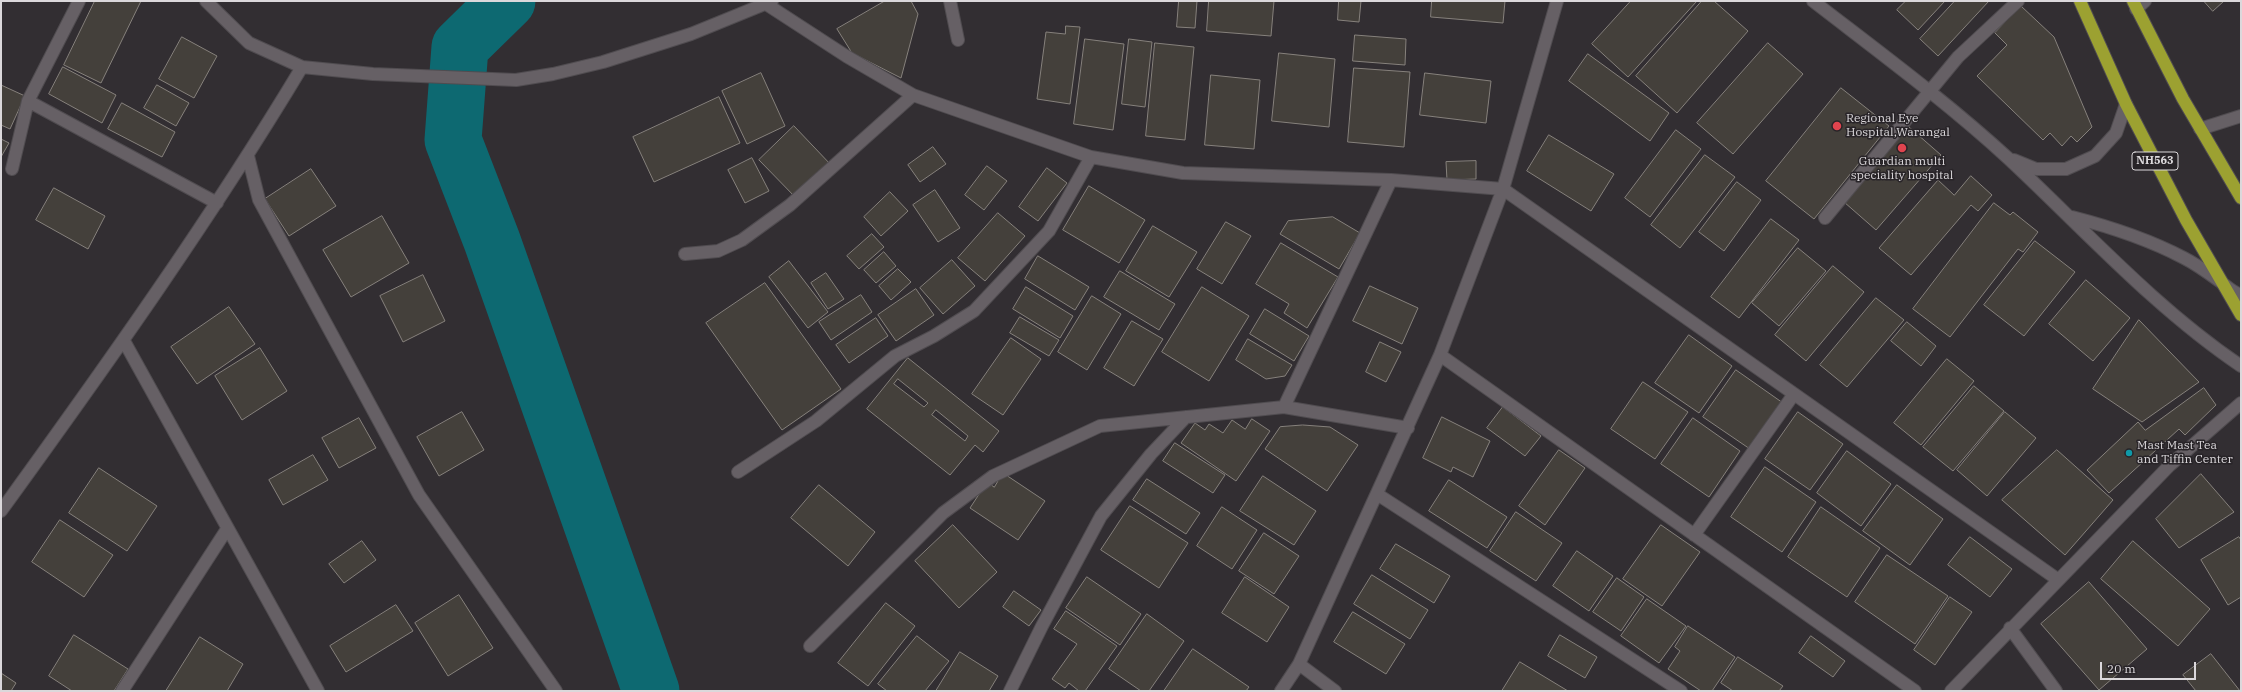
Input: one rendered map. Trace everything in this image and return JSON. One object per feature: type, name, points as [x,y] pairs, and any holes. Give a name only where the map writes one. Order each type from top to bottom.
[{"type":"highway","name":"NH563","points":[[2080,1],[2126,104],[2186,220],[2241,315]]},
{"type":"highway","points":[[2138,4],[2200,128],[2241,198]]},
{"type":"street","points":[[12,169],[28,101],[79,1]]},
{"type":"street","points":[[206,1],[249,43],[302,67],[373,74],[516,80],[553,74],[603,62],[691,34],[769,2],[846,56],[913,95],[1091,157],[1183,173],[1390,180],[1503,189],[2057,579]]},
{"type":"street","points":[[950,1],[958,40]]},
{"type":"street","points":[[1282,691],[1299,664],[1440,355],[1503,189],[1557,1]]},
{"type":"street","points":[[1813,1],[1931,92],[2007,157],[2173,315],[2215,349],[2241,366]]},
{"type":"street","points":[[1825,218],[1931,92],[1958,57],[2018,1]]},
{"type":"street","points":[[1,511],[124,341],[217,204],[302,67]]},
{"type":"street","points":[[685,254],[718,250],[748,236],[790,205],[913,95]]},
{"type":"street","points":[[28,101],[217,204]]},
{"type":"street","points":[[2007,157],[2036,169],[2066,169],[2095,156],[2116,133],[2126,104]]},
{"type":"street","points":[[2200,128],[2241,116]]},
{"type":"street","points":[[248,156],[259,200],[419,495],[556,691]]},
{"type":"street","points":[[738,472],[816,421],[895,356],[934,336],[974,311],[1050,232],[1091,157]]},
{"type":"street","points":[[1284,407],[1390,180]]},
{"type":"street","points":[[2071,217],[2110,226],[2149,240],[2186,259],[2220,280],[2235,293],[2241,295]]},
{"type":"street","points":[[124,341],[318,691]]},
{"type":"street","points":[[1440,355],[1915,691]]},
{"type":"street","points":[[1694,535],[1794,394]]},
{"type":"street","points":[[1951,691],[2057,579],[2169,466],[2241,403]]},
{"type":"street","points":[[810,646],[942,513],[993,476],[1100,426],[1284,407],[1408,428]]},
{"type":"street","points":[[1010,691],[1042,626],[1101,516],[1150,454],[1186,417]]},
{"type":"street","points":[[1377,494],[1681,691]]},
{"type":"street","points":[[122,691],[227,529]]},
{"type":"street","points":[[2010,628],[2056,691]]},
{"type":"street","points":[[1299,664],[1335,691]]},
{"type":"building","points":[[95,1],[141,1],[101,83],[64,65]]},
{"type":"building","points":[[885,1],[911,1],[918,14],[901,78],[852,53],[837,29]]},
{"type":"building","points":[[1179,1],[1197,1],[1195,28],[1177,27]]},
{"type":"building","points":[[1209,1],[1274,1],[1271,36],[1207,31]]},
{"type":"building","points":[[1339,1],[1361,1],[1359,22],[1338,20]]},
{"type":"building","points":[[1432,1],[1505,1],[1503,23],[1431,17]]},
{"type":"building","points":[[1631,1],[1697,1],[1628,77],[1592,44]]},
{"type":"building","points":[[1702,1],[1714,1],[1748,31],[1677,113],[1636,76]]},
{"type":"building","points":[[1906,1],[1945,1],[1918,30],[1897,10]]},
{"type":"building","points":[[1955,1],[1989,1],[1938,56],[1920,39]]},
{"type":"building","points":[[2204,1],[2224,1],[2213,11]]},
{"type":"building","points":[[2021,6],[2054,37],[2092,127],[2077,142],[2071,136],[2062,146],[2050,133],[2043,140],[1977,76],[2007,45],[1995,33]]},
{"type":"building","points":[[1066,26],[1080,27],[1070,104],[1037,99],[1046,32],[1065,34]]},
{"type":"building","points":[[1355,35],[1406,39],[1405,65],[1353,61]]},
{"type":"building","points":[[182,37],[217,56],[194,98],[159,79]]},
{"type":"building","points":[[1085,39],[1124,44],[1113,130],[1074,124]]},
{"type":"building","points":[[1129,39],[1152,42],[1145,107],[1122,104]]},
{"type":"building","points":[[1155,43],[1194,47],[1185,140],[1146,136]]},
{"type":"building","points":[[1768,43],[1803,74],[1733,154],[1697,123]]},
{"type":"building","points":[[1279,53],[1335,59],[1329,127],[1272,121]]},
{"type":"building","points":[[1588,54],[1669,113],[1650,141],[1569,81]]},
{"type":"building","points":[[63,67],[116,95],[102,123],[49,94]]},
{"type":"building","points":[[1354,68],[1410,72],[1404,147],[1348,142]]},
{"type":"building","points":[[761,73],[785,126],[747,144],[722,91]]},
{"type":"building","points":[[1425,73],[1491,81],[1486,123],[1420,115]]},
{"type":"building","points":[[1211,75],[1260,80],[1254,149],[1205,145]]},
{"type":"building","points":[[1,85],[25,96],[10,129],[1,125]]},
{"type":"building","points":[[157,85],[189,103],[176,126],[144,108]]},
{"type":"building","points":[[1841,88],[1889,126],[1814,219],[1766,181]]},
{"type":"building","points":[[719,97],[740,143],[654,182],[633,137]]},
{"type":"building","points":[[122,103],[175,132],[162,157],[108,129]]},
{"type":"building","points":[[794,126],[832,166],[797,199],[759,160]]},
{"type":"building","points":[[1909,127],[1941,155],[1876,230],[1844,202]]},
{"type":"building","points":[[1676,130],[1701,149],[1650,217],[1625,198]]},
{"type":"building","points":[[1549,135],[1614,174],[1591,211],[1527,171]]},
{"type":"building","points":[[1,139],[9,143],[1,157]]},
{"type":"building","points":[[933,147],[946,164],[920,182],[908,165]]},
{"type":"building","points":[[1705,155],[1735,177],[1680,248],[1651,225]]},
{"type":"building","points":[[752,158],[769,191],[745,203],[728,170]]},
{"type":"building","points":[[1476,161],[1476,179],[1447,180],[1446,162]]},
{"type":"building","points":[[987,166],[1007,181],[984,210],[965,195]]},
{"type":"building","points":[[1047,168],[1067,183],[1038,221],[1019,207]]},
{"type":"building","points":[[311,169],[336,206],[289,236],[265,199]]},
{"type":"building","points":[[1971,176],[1992,195],[1978,211],[1971,205],[1911,275],[1879,248],[1938,180],[1954,195]]},
{"type":"building","points":[[1737,182],[1761,200],[1724,251],[1699,232]]},
{"type":"building","points":[[1089,186],[1145,220],[1119,263],[1063,230]]},
{"type":"building","points":[[54,188],[105,216],[88,249],[36,220]]},
{"type":"building","points":[[935,190],[960,228],[938,242],[913,205]]},
{"type":"building","points":[[890,192],[908,211],[881,236],[864,217]]},
{"type":"building","points":[[1994,203],[2010,215],[2013,212],[2038,232],[2023,252],[2018,249],[1950,337],[1913,309]]},
{"type":"building","points":[[998,213],[1025,236],[985,281],[958,258]]},
{"type":"building","points":[[382,216],[409,263],[351,297],[323,250]]},
{"type":"building","points":[[1333,217],[1360,233],[1339,269],[1280,234],[1288,221]]},
{"type":"building","points":[[1771,219],[1799,240],[1739,318],[1711,297]]},
{"type":"building","points":[[1226,222],[1251,236],[1222,284],[1197,269]]},
{"type":"building","points":[[1153,226],[1197,252],[1169,297],[1126,271]]},
{"type":"building","points":[[872,234],[884,247],[859,269],[847,256]]},
{"type":"building","points":[[2035,241],[2075,272],[2024,336],[1984,305]]},
{"type":"building","points":[[1281,243],[1338,277],[1307,328],[1284,313],[1289,304],[1256,284]]},
{"type":"building","points":[[1798,248],[1826,271],[1779,326],[1752,303]]},
{"type":"building","points":[[884,252],[896,266],[876,283],[864,270]]},
{"type":"building","points":[[1038,256],[1089,287],[1075,310],[1025,279]]},
{"type":"building","points":[[952,260],[975,286],[943,314],[920,288]]},
{"type":"building","points":[[789,261],[828,312],[808,328],[769,277]]},
{"type":"building","points":[[1833,266],[1864,292],[1806,361],[1775,335]]},
{"type":"building","points":[[898,269],[911,282],[891,300],[879,286]]},
{"type":"building","points":[[1120,271],[1175,304],[1159,330],[1104,297]]},
{"type":"building","points":[[826,273],[844,299],[828,309],[811,283]]},
{"type":"building","points":[[423,275],[445,321],[403,342],[380,296]]},
{"type":"building","points":[[2086,280],[2130,318],[2093,361],[2049,324]]},
{"type":"building","points":[[765,283],[841,389],[782,430],[706,323]]},
{"type":"building","points":[[1370,286],[1418,308],[1402,344],[1353,321]]},
{"type":"building","points":[[1026,287],[1073,316],[1060,338],[1013,309]]},
{"type":"building","points":[[1202,287],[1249,316],[1209,381],[1162,352]]},
{"type":"building","points":[[916,289],[934,315],[896,341],[878,315]]},
{"type":"building","points":[[861,295],[872,312],[831,340],[819,322]]},
{"type":"building","points":[[1092,296],[1121,314],[1087,370],[1058,352]]},
{"type":"building","points":[[1876,298],[1904,320],[1847,387],[1820,365]]},
{"type":"building","points":[[229,307],[255,344],[197,384],[171,347]]},
{"type":"building","points":[[1265,309],[1309,336],[1294,361],[1250,334]]},
{"type":"building","points":[[1020,317],[1059,340],[1049,356],[1010,333]]},
{"type":"building","points":[[876,318],[888,336],[849,363],[836,345]]},
{"type":"building","points":[[2139,320],[2199,382],[2142,422],[2093,389]]},
{"type":"building","points":[[1132,321],[1163,339],[1134,386],[1104,368]]},
{"type":"building","points":[[1907,322],[1936,346],[1921,366],[1891,341]]},
{"type":"building","points":[[1689,335],[1732,366],[1699,413],[1655,383]]},
{"type":"building","points":[[1011,338],[1041,359],[1003,415],[972,394]]},
{"type":"building","points":[[1248,339],[1292,365],[1285,376],[1266,379],[1236,360]]},
{"type":"building","points":[[1380,342],[1401,352],[1386,382],[1366,372]]},
{"type":"building","points":[[260,348],[287,391],[242,420],[215,376]]},
{"type":"building","points":[[908,358],[999,431],[983,452],[975,445],[950,475],[867,409]],"holes":[[[898,379],[928,403],[924,407],[894,384]],[[936,410],[968,436],[965,441],[932,415]]]},
{"type":"building","points":[[1947,359],[1974,381],[1921,445],[1894,423]]},
{"type":"building","points":[[1736,370],[1783,403],[1750,449],[1703,417]]},
{"type":"building","points":[[1643,382],[1688,412],[1655,459],[1611,429]]},
{"type":"building","points":[[1974,386],[2004,411],[1953,471],[1923,447]]},
{"type":"building","name":"Mast Mast Tea and Tiffin Center","points":[[2204,388],[2216,405],[2185,435],[2179,429],[2109,493],[2087,470],[2138,422],[2145,430]]},
{"type":"building","points":[[1503,407],[1541,436],[1525,456],[1487,428]]},
{"type":"building","points":[[462,412],[484,450],[439,476],[417,437]]},
{"type":"building","points":[[1798,412],[1843,444],[1810,490],[1765,459]]},
{"type":"building","points":[[2005,412],[2036,438],[1987,496],[1957,470]]},
{"type":"building","points":[[1442,417],[1490,441],[1473,477],[1453,467],[1451,472],[1423,458]]},
{"type":"building","points":[[359,418],[376,448],[339,468],[322,438]]},
{"type":"building","points":[[1693,418],[1740,451],[1709,497],[1661,464]]},
{"type":"building","points":[[1252,419],[1270,431],[1236,481],[1181,443],[1195,423],[1205,430],[1209,424],[1223,433],[1232,420],[1245,429]]},
{"type":"building","points":[[1303,425],[1330,427],[1358,445],[1327,491],[1265,449],[1280,427]]},
{"type":"building","points":[[1175,443],[1225,475],[1213,493],[1163,461]]},
{"type":"building","points":[[1559,450],[1585,468],[1545,525],[1519,506]]},
{"type":"building","points":[[2057,450],[2113,500],[2065,555],[2002,500]]},
{"type":"building","points":[[1847,451],[1891,484],[1861,526],[1817,493]]},
{"type":"building","points":[[313,455],[328,480],[283,505],[269,480]]},
{"type":"building","points":[[1765,467],[1816,502],[1782,552],[1731,517]]},
{"type":"building","points":[[99,468],[157,506],[127,551],[69,513]]},
{"type":"building","points":[[1003,473],[1045,501],[1018,540],[970,508],[987,482],[994,487]]},
{"type":"building","points":[[2201,474],[2234,512],[2179,548],[2156,519]]},
{"type":"building","points":[[1263,476],[1316,511],[1294,545],[1240,511]]},
{"type":"building","points":[[1147,479],[1200,513],[1186,534],[1133,500]]},
{"type":"building","points":[[1449,480],[1507,517],[1487,548],[1429,511]]},
{"type":"building","points":[[819,485],[875,532],[848,566],[791,518]]},
{"type":"building","points":[[1897,485],[1943,519],[1910,565],[1863,531]]},
{"type":"building","points":[[1130,506],[1188,543],[1159,588],[1101,550]]},
{"type":"building","points":[[1222,507],[1257,530],[1232,569],[1197,546]]},
{"type":"building","points":[[1821,507],[1880,548],[1847,597],[1788,557]]},
{"type":"building","points":[[1516,512],[1562,543],[1536,581],[1490,551]]},
{"type":"building","points":[[60,520],[113,555],[84,597],[32,562]]},
{"type":"building","points":[[953,525],[997,572],[959,608],[915,561]]},
{"type":"building","points":[[1661,525],[1700,552],[1662,606],[1623,579]]},
{"type":"building","points":[[1264,533],[1299,556],[1274,594],[1239,571]]},
{"type":"building","points":[[1970,537],[2012,569],[1990,597],[1948,565]]},
{"type":"building","points":[[2239,537],[2241,540],[2241,597],[2228,605],[2201,560]]},
{"type":"building","points":[[362,541],[376,560],[344,583],[329,564]]},
{"type":"building","points":[[2133,541],[2210,609],[2178,646],[2101,579]]},
{"type":"building","points":[[1396,544],[1450,576],[1434,603],[1380,569]]},
{"type":"building","points":[[1577,551],[1613,576],[1589,611],[1553,586]]},
{"type":"building","points":[[1887,555],[1948,596],[1915,644],[1855,602]]},
{"type":"building","points":[[1372,575],[1428,610],[1410,639],[1354,604]]},
{"type":"building","points":[[1087,577],[1141,614],[1120,645],[1066,608]]},
{"type":"building","points":[[1245,577],[1289,607],[1267,642],[1222,613]]},
{"type":"building","points":[[1617,578],[1644,597],[1621,631],[1593,612]]},
{"type":"building","points":[[2089,582],[2147,649],[2099,690],[2041,624]]},
{"type":"building","points":[[1014,591],[1041,610],[1029,626],[1003,607]]},
{"type":"building","points":[[459,595],[493,648],[448,676],[415,623]]},
{"type":"building","points":[[1950,597],[1972,612],[1935,665],[1914,650]]},
{"type":"building","points":[[1647,599],[1686,626],[1659,663],[1621,636]]},
{"type":"building","points":[[886,603],[915,626],[868,686],[838,663]]},
{"type":"building","points":[[396,605],[413,631],[346,672],[330,646]]},
{"type":"building","points":[[1066,611],[1117,646],[1085,691],[1079,691],[1069,683],[1065,688],[1052,679],[1077,644],[1054,629]]},
{"type":"building","points":[[1353,612],[1405,644],[1386,674],[1334,642]]},
{"type":"building","points":[[1147,614],[1184,641],[1149,691],[1141,691],[1109,669]]},
{"type":"building","points":[[1688,626],[1735,657],[1712,691],[1701,691],[1668,669],[1680,651],[1675,647]]},
{"type":"building","points":[[74,635],[128,669],[114,691],[72,691],[49,676]]},
{"type":"building","points":[[1560,635],[1597,657],[1585,678],[1548,656]]},
{"type":"building","points":[[917,636],[949,661],[925,691],[887,691],[878,684]]},
{"type":"building","points":[[1811,636],[1845,661],[1833,677],[1799,653]]},
{"type":"building","points":[[200,637],[243,664],[227,691],[166,691]]},
{"type":"building","points":[[1193,649],[1249,687],[1246,691],[1164,691]]},
{"type":"building","points":[[960,652],[998,676],[989,691],[936,691]]},
{"type":"building","points":[[2211,654],[2240,691],[2196,691],[2183,675]]},
{"type":"building","points":[[1738,657],[1783,686],[1779,691],[1733,691],[1721,683]]},
{"type":"building","points":[[1520,662],[1568,691],[1502,691]]},
{"type":"building","points":[[1,673],[16,683],[11,691],[1,691]]},
{"type":"waterway","points":[[507,1],[460,47],[453,140],[492,241],[651,691]]},
{"type":"place","name":"Regional Eye Hospital,Warangal","points":[[1837,126]]},
{"type":"place","name":"Guardian multi speciality hospital","points":[[1902,148]]},
{"type":"place","name":"Mast Mast Tea and Tiffin Center","points":[[2129,453]]}]
